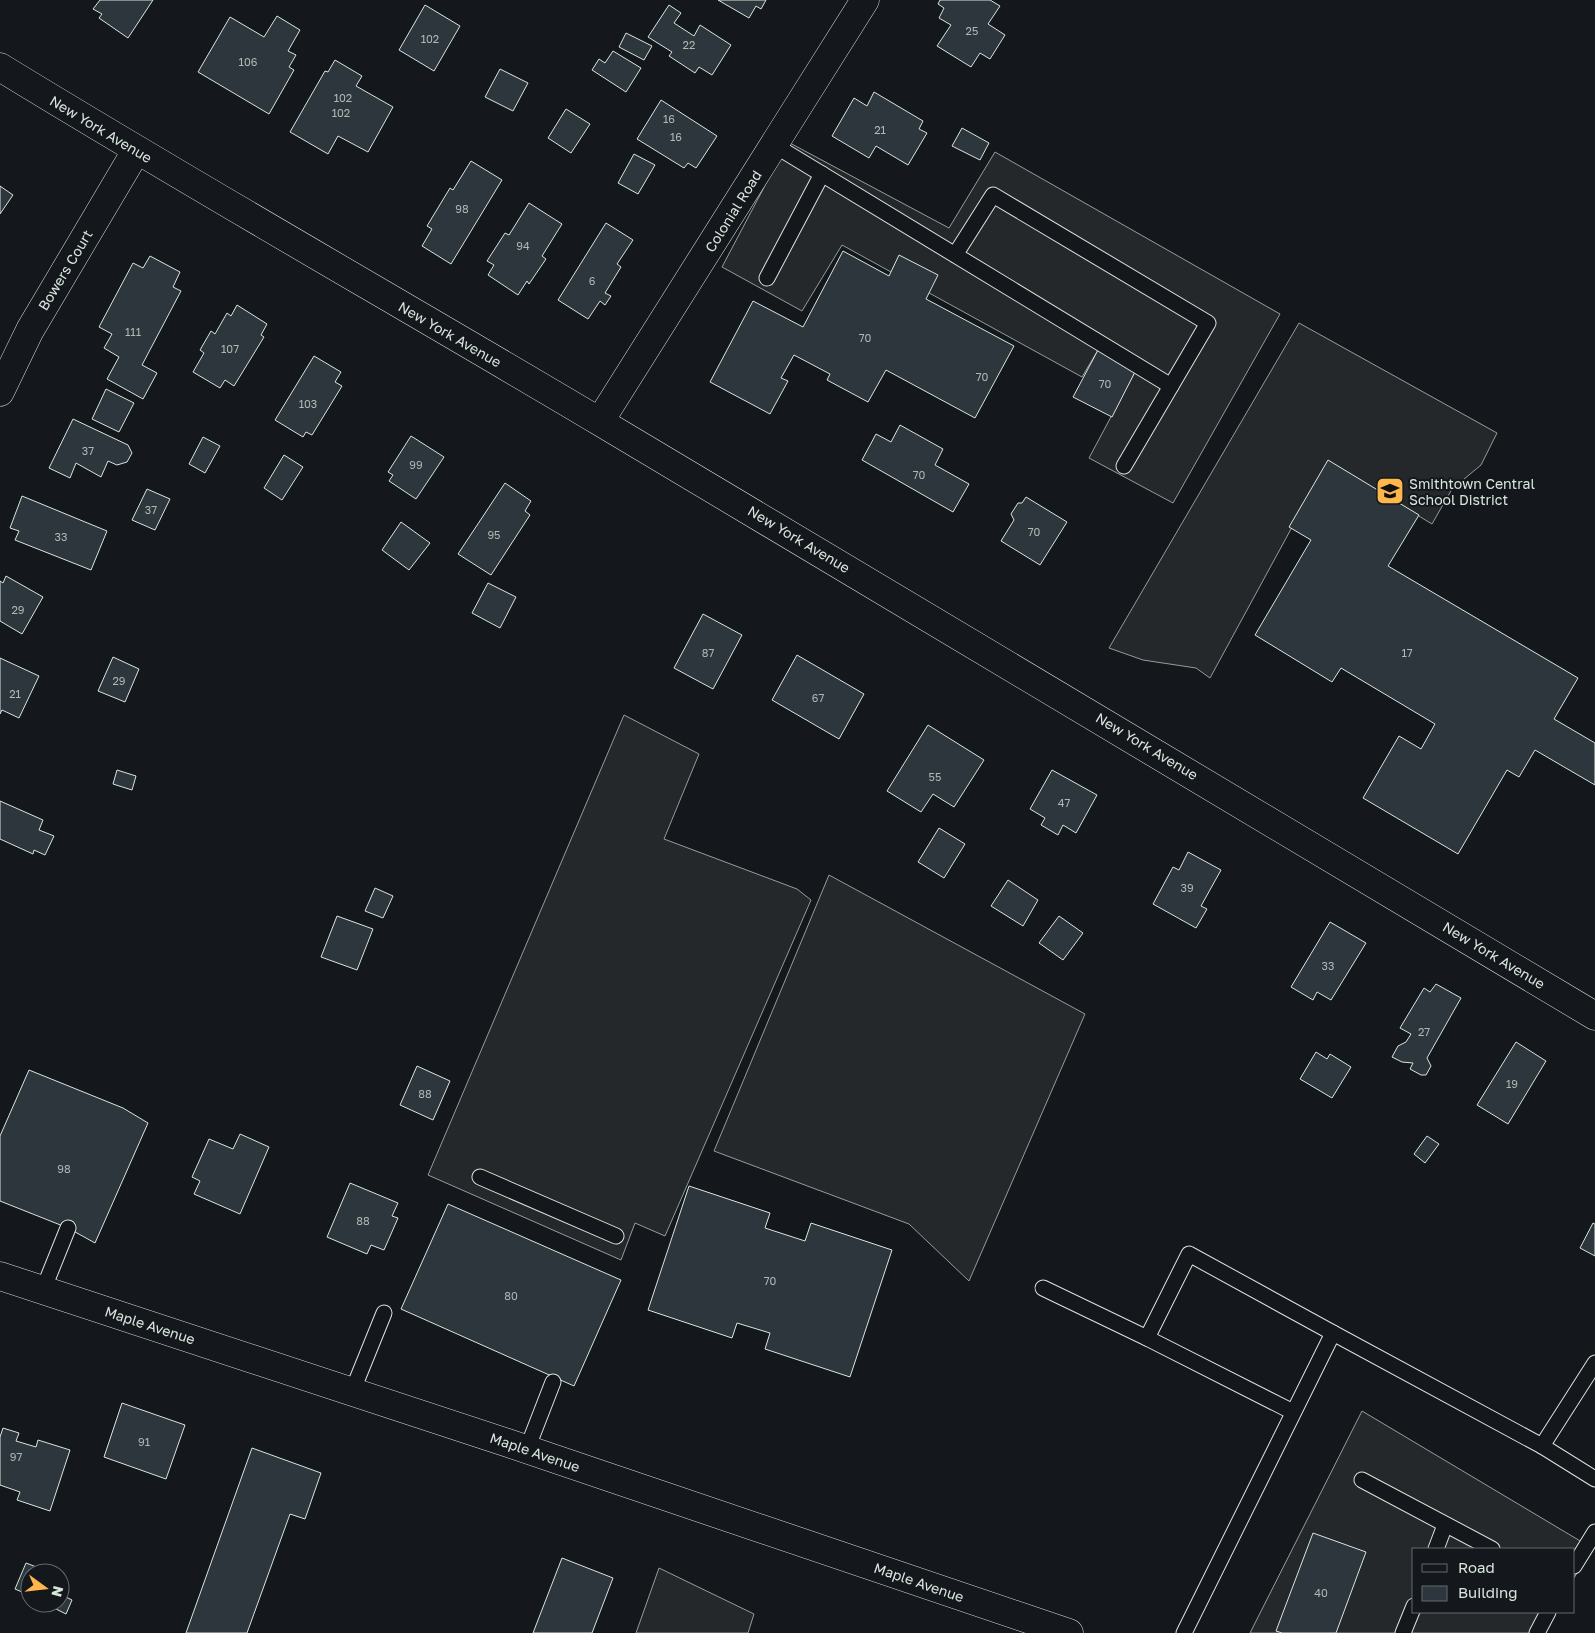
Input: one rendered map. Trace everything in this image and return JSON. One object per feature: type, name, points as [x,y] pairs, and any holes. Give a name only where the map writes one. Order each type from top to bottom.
[{"type":"street","name":"Colonial Road","points":[[600,421],[865,0]]},
{"type":"street","name":"New York Avenue","points":[[0,67],[136,151],[600,421],[1264,815],[1595,1016]]},
{"type":"street","name":"Bowers Court","points":[[0,392],[30,330],[136,151]]},
{"type":"street","name":"Maple Avenue","points":[[0,1276],[527,1449],[1069,1633]]},
{"type":"lane","points":[[774,145],[1171,386]]},
{"type":"lane","points":[[767,278],[822,174]]},
{"type":"lane","points":[[955,256],[993,195],[1208,323],[1124,466]]},
{"type":"lane","points":[[480,1177],[616,1236]]},
{"type":"lane","points":[[43,1290],[68,1228]]},
{"type":"lane","points":[[1147,1338],[1189,1254],[1542,1446],[1595,1479]]},
{"type":"lane","points":[[1044,1288],[1293,1412]]},
{"type":"lane","points":[[352,1392],[384,1313]]},
{"type":"lane","points":[[1184,1633],[1333,1333]]},
{"type":"lane","points":[[1542,1446],[1595,1363]]},
{"type":"lane","points":[[527,1449],[553,1382]]},
{"type":"lane","points":[[1362,1480],[1490,1548]]},
{"type":"lane","points":[[1436,1548],[1445,1525]]},
{"type":"lane","points":[[1575,1564],[1595,1532]]},
{"type":"lane","points":[[1403,1633],[1412,1611]]},
{"type":"lane","points":[[1537,1633],[1547,1613]]},
{"type":"shaded area","points":[[788,142],[949,228],[995,152],[1280,314],[1173,503],[1089,458],[1136,370],[1098,350],[1082,377],[842,245],[802,311],[722,267]]},
{"type":"shaded area","points":[[1299,323],[1497,433],[1481,465],[1452,489],[1432,524],[1328,461],[1210,678],[1196,668],[1143,660],[1109,648]]},
{"type":"shaded area","points":[[624,715],[699,754],[664,839],[797,889],[811,900],[665,1236],[635,1223],[621,1260],[428,1175]]},
{"type":"shaded area","points":[[829,875],[1085,1014],[969,1281],[909,1224],[714,1151]]},
{"type":"shaded area","points":[[1362,1411],[1592,1548],[1575,1576],[1575,1548],[1412,1548],[1412,1613],[1552,1613],[1540,1633],[1250,1633]]},
{"type":"shaded area","points":[[659,1568],[754,1614],[748,1633],[636,1633]]},
{"type":"building","points":[[100,0],[153,0],[128,38],[99,18],[102,14],[93,9]]},
{"type":"building","points":[[718,0],[766,0],[761,9],[756,6],[749,18]]},
{"type":"building","points":[[940,0],[990,0],[1000,6],[988,24],[1005,35],[990,59],[980,53],[971,67],[937,46],[951,25],[939,18],[944,8],[938,4]]},
{"type":"building","points":[[425,5],[460,26],[434,71],[399,50]]},
{"type":"building","points":[[669,5],[681,13],[674,23],[694,36],[700,25],[731,45],[712,75],[699,67],[695,73],[669,56],[672,52],[648,37]]},
{"type":"building","points":[[277,16],[300,30],[288,51],[296,55],[289,67],[294,70],[269,114],[198,72],[230,17],[264,37]]},
{"type":"building","points":[[626,33],[652,46],[644,60],[619,47]]},
{"type":"building","points":[[613,51],[641,68],[626,92],[592,70],[599,59],[605,63]]},
{"type":"building","points":[[335,60],[362,76],[356,86],[393,107],[368,152],[338,136],[328,154],[290,132],[325,71],[328,72]]},
{"type":"building","points":[[500,69],[528,83],[513,111],[485,97]]},
{"type":"building","points":[[874,92],[923,121],[919,129],[927,133],[908,165],[876,146],[869,158],[832,136],[854,98],[867,106]]},
{"type":"building","points":[[661,100],[717,136],[696,168],[688,163],[684,168],[637,139]]},
{"type":"building","points":[[566,109],[590,124],[571,153],[548,138]]},
{"type":"building","points":[[962,128],[989,143],[980,160],[952,146]]},
{"type":"building","points":[[634,154],[655,165],[638,194],[618,183]]},
{"type":"building","points":[[471,161],[502,180],[451,264],[422,246],[432,229],[427,226],[450,188],[453,190]]},
{"type":"building","points":[[0,186],[13,195],[0,214]]},
{"type":"building","points":[[529,203],[562,224],[542,256],[546,259],[529,284],[527,281],[518,295],[488,275],[494,265],[487,261],[505,233],[509,235]]},
{"type":"building","points":[[606,223],[633,240],[617,264],[621,267],[605,293],[611,296],[605,305],[600,301],[588,319],[558,300]]},
{"type":"building","points":[[843,251],[889,276],[899,255],[938,275],[926,299],[1014,346],[975,418],[886,370],[868,402],[827,380],[830,374],[794,355],[781,378],[788,381],[770,414],[710,382],[753,301],[803,327]]},
{"type":"building","points":[[150,256],[180,272],[173,287],[181,291],[142,365],[157,373],[143,399],[107,379],[119,357],[104,348],[112,334],[99,327],[133,263],[143,268]]},
{"type":"building","points":[[237,305],[267,324],[261,335],[264,337],[234,386],[225,380],[220,388],[193,372],[204,353],[200,350],[211,331],[215,334],[227,313],[231,316]]},
{"type":"building","points":[[1098,350],[1136,370],[1112,417],[1073,397]]},
{"type":"building","points":[[314,356],[341,372],[335,382],[342,386],[312,435],[306,432],[303,437],[275,420]]},
{"type":"building","points":[[106,389],[134,403],[119,432],[92,419]]},
{"type":"building","points":[[73,419],[128,445],[132,453],[127,462],[117,465],[108,461],[101,477],[76,463],[70,478],[49,468]]},
{"type":"building","points":[[900,425],[943,449],[935,465],[969,484],[953,512],[862,460],[876,434],[891,442]]},
{"type":"building","points":[[411,436],[444,457],[416,499],[389,481],[393,475],[388,472]]},
{"type":"building","points":[[203,437],[220,446],[205,473],[189,464]]},
{"type":"building","points":[[284,455],[303,467],[282,500],[264,488]]},
{"type":"building","points":[[1328,460],[1419,515],[1388,566],[1578,678],[1554,719],[1595,743],[1595,785],[1535,750],[1519,777],[1507,770],[1458,854],[1363,798],[1399,736],[1421,749],[1435,724],[1341,668],[1332,682],[1255,635],[1311,540],[1289,527]]},
{"type":"building","points":[[505,483],[531,501],[525,511],[530,515],[491,575],[458,554]]},
{"type":"building","points":[[147,489],[170,499],[155,530],[132,520]]},
{"type":"building","points":[[22,496],[107,531],[91,570],[15,540],[19,531],[10,528]]},
{"type":"building","points":[[1026,497],[1067,522],[1040,565],[1001,541],[1014,520],[1011,514],[1018,503],[1022,503]]},
{"type":"building","points":[[401,522],[430,543],[409,570],[382,550]]},
{"type":"building","points":[[6,576],[43,597],[22,634],[0,621],[0,581],[3,583]]},
{"type":"building","points":[[488,583],[516,597],[500,628],[472,613]]},
{"type":"building","points":[[703,614],[742,635],[713,689],[674,668]]},
{"type":"building","points":[[797,655],[864,694],[839,739],[772,700]]},
{"type":"building","points":[[113,657],[139,669],[125,702],[98,691]]},
{"type":"building","points":[[0,658],[39,676],[19,718],[2,710],[0,714]]},
{"type":"building","points":[[928,725],[984,760],[954,807],[933,794],[921,812],[887,791]]},
{"type":"building","points":[[117,770],[136,776],[132,790],[113,784]]},
{"type":"building","points":[[1052,770],[1097,795],[1076,833],[1063,825],[1058,835],[1041,825],[1045,818],[1030,809]]},
{"type":"building","points":[[0,801],[43,820],[39,830],[54,836],[45,855],[34,850],[33,854],[0,839]]},
{"type":"building","points":[[939,828],[965,844],[944,878],[918,862]]},
{"type":"building","points":[[1188,852],[1221,870],[1201,906],[1207,909],[1196,928],[1153,904],[1173,867],[1179,870]]},
{"type":"building","points":[[1008,880],[1038,900],[1023,926],[991,906]]},
{"type":"building","points":[[375,888],[393,896],[383,918],[365,911]]},
{"type":"building","points":[[337,916],[373,929],[357,970],[321,957]]},
{"type":"building","points":[[1059,916],[1083,933],[1063,960],[1039,943]]},
{"type":"building","points":[[1330,922],[1366,943],[1331,1000],[1317,992],[1313,1000],[1291,987]]},
{"type":"building","points":[[1436,984],[1461,998],[1427,1058],[1431,1066],[1426,1075],[1421,1075],[1410,1069],[1413,1063],[1402,1062],[1392,1057],[1398,1046],[1406,1042],[1411,1034],[1400,1028],[1424,988],[1430,992]]},
{"type":"building","points":[[1516,1042],[1546,1061],[1508,1124],[1477,1105]]},
{"type":"building","points":[[1316,1052],[1327,1059],[1330,1054],[1351,1067],[1332,1098],[1300,1079]]},
{"type":"building","points":[[417,1066],[450,1081],[433,1120],[400,1105]]},
{"type":"building","points":[[29,1070],[123,1108],[148,1123],[95,1243],[68,1228],[0,1201],[0,1136]]},
{"type":"building","points":[[240,1134],[269,1147],[240,1214],[194,1194],[200,1181],[192,1177],[209,1139],[233,1149]]},
{"type":"building","points":[[1427,1136],[1439,1144],[1425,1163],[1414,1154]]},
{"type":"building","points":[[350,1183],[398,1203],[392,1216],[398,1218],[384,1250],[371,1245],[367,1254],[327,1237]]},
{"type":"building","points":[[689,1186],[770,1213],[765,1228],[805,1241],[811,1223],[892,1250],[850,1377],[765,1349],[770,1333],[737,1323],[732,1338],[648,1310]]},
{"type":"building","points":[[448,1204],[621,1280],[574,1386],[401,1309]]},
{"type":"building","points":[[1593,1223],[1595,1224],[1595,1256],[1580,1248]]},
{"type":"building","points":[[122,1403],[185,1425],[166,1479],[104,1457]]},
{"type":"building","points":[[3,1428],[19,1433],[16,1441],[36,1447],[38,1440],[70,1450],[50,1511],[17,1500],[20,1492],[0,1485],[0,1437]]},
{"type":"building","points":[[252,1448],[321,1473],[305,1519],[290,1514],[247,1633],[186,1633]]},
{"type":"building","points":[[1313,1533],[1366,1552],[1336,1633],[1282,1633],[1276,1631]]},
{"type":"building","points":[[562,1558],[613,1578],[592,1633],[533,1633]]},
{"type":"building","points":[[20,1577],[20,1591],[15,1589]]},
{"type":"place","name":"Smithtown Central School District","points":[[1390,491]]}]
